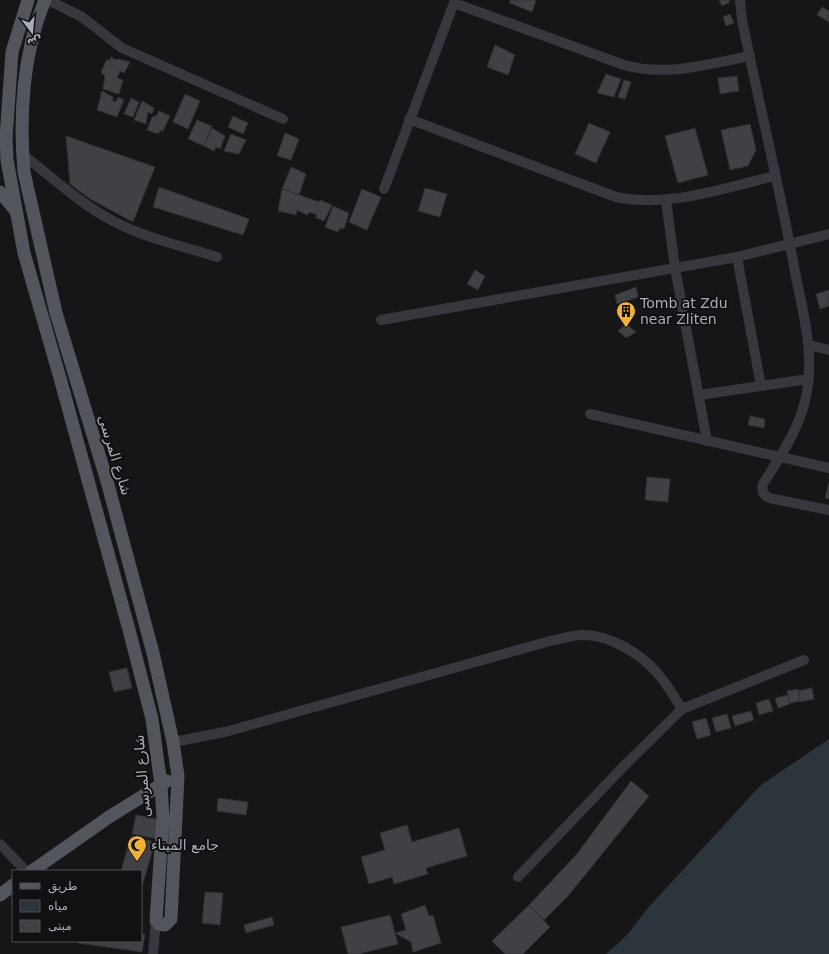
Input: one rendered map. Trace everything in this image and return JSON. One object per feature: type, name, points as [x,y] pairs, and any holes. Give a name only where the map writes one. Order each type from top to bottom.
[{"type":"main road","name":"شارع المرسى","points":[[28,0],[12,52],[8,88],[7,154],[4,176],[17,211],[24,253],[60,378],[148,702],[158,751],[161,784],[163,818],[156,920],[162,925],[168,924],[171,919],[178,776],[173,742],[153,653],[109,488],[56,313],[24,172],[22,154],[25,86],[29,52],[38,17],[45,0]]},
{"type":"main road","points":[[4,176],[24,172]]},
{"type":"main road","points":[[0,192],[17,211]]},
{"type":"main road","points":[[33,870],[109,817],[161,784],[178,776]]},
{"type":"main road","points":[[0,895],[12,886]]},
{"type":"street","points":[[48,0],[82,17],[122,48],[283,120]]},
{"type":"street","points":[[740,0],[742,20],[790,243],[809,345],[809,379],[799,422],[763,484],[764,494],[769,498],[829,510]]},
{"type":"street","points":[[384,189],[454,2],[640,68],[655,70],[681,70],[750,56]]},
{"type":"street","points":[[409,119],[616,197],[640,201],[666,200],[775,176]]},
{"type":"street","points":[[22,154],[68,192],[112,221],[146,235],[217,257]]},
{"type":"street","points":[[666,200],[675,268],[707,441]]},
{"type":"street","points":[[381,320],[737,257],[829,234]]},
{"type":"street","points":[[737,257],[761,386]]},
{"type":"street","points":[[809,345],[829,350]]},
{"type":"street","points":[[699,395],[809,379]]},
{"type":"street","points":[[590,414],[829,468]]},
{"type":"street","points":[[173,742],[225,732],[550,641],[583,635],[599,637],[617,644],[647,663],[658,674],[682,709]]},
{"type":"street","points":[[518,877],[624,766],[682,709],[804,660]]},
{"type":"street","points":[[0,844],[25,870]]},
{"type":"street","points":[[153,954],[156,920]]},
{"type":"water","points":[[829,739],[829,954],[606,954],[627,935],[647,909],[761,785]]},
{"type":"building","points":[[510,0],[536,1],[532,12],[510,3]]},
{"type":"building","points":[[719,0],[729,0],[730,2],[722,6]]},
{"type":"building","points":[[822,7],[829,11],[829,22],[817,15]]},
{"type":"building","points":[[730,14],[734,23],[726,26],[723,17]]},
{"type":"building","points":[[495,45],[515,55],[508,75],[487,67]]},
{"type":"building","points":[[111,57],[116,60],[118,59],[130,62],[124,73],[120,71],[117,78],[123,80],[119,94],[103,89],[105,76],[101,72],[107,59],[109,61]]},
{"type":"building","points":[[606,74],[621,79],[614,97],[597,93]]},
{"type":"building","points":[[737,76],[739,91],[720,94],[718,78]]},
{"type":"building","points":[[624,80],[631,82],[625,99],[618,97]]},
{"type":"building","points":[[102,91],[113,97],[113,102],[116,101],[118,97],[124,100],[117,117],[97,110]]},
{"type":"building","points":[[185,94],[200,101],[188,129],[173,122]]},
{"type":"building","points":[[131,98],[139,102],[133,117],[124,114]]},
{"type":"building","points":[[142,101],[154,108],[152,114],[148,112],[146,124],[134,120]]},
{"type":"building","points":[[159,111],[170,116],[163,131],[160,131],[158,134],[147,130],[152,117],[156,116]]},
{"type":"building","points":[[233,116],[248,123],[243,134],[228,127]]},
{"type":"building","points":[[197,120],[212,126],[204,146],[188,139]]},
{"type":"building","points":[[589,123],[610,132],[596,163],[575,154]]},
{"type":"building","points":[[750,124],[756,150],[748,166],[730,170],[721,130]]},
{"type":"building","points":[[212,128],[225,136],[220,149],[216,147],[214,151],[204,146]]},
{"type":"building","points":[[695,128],[708,175],[678,183],[665,136]]},
{"type":"building","points":[[285,133],[299,139],[291,160],[277,156]]},
{"type":"building","points":[[231,134],[246,140],[239,154],[224,151]]},
{"type":"building","points":[[66,136],[155,167],[133,222],[90,199],[70,184]]},
{"type":"building","points":[[291,167],[306,174],[299,195],[282,189]]},
{"type":"building","points":[[159,187],[249,219],[243,235],[153,207]]},
{"type":"building","points":[[425,188],[447,194],[440,217],[418,211]]},
{"type":"building","points":[[282,189],[332,205],[324,221],[316,218],[317,215],[310,212],[307,215],[297,210],[296,215],[278,211]]},
{"type":"building","points":[[362,189],[381,197],[367,230],[349,222]]},
{"type":"building","points":[[333,206],[349,213],[344,229],[340,228],[338,232],[325,227]]},
{"type":"building","points":[[475,270],[485,276],[478,290],[467,284]]},
{"type":"building","points":[[636,287],[638,297],[617,304],[615,295]]},
{"type":"building","points":[[829,290],[829,306],[820,309],[816,294]]},
{"type":"building","name":"Tomb at Zdu near Zliten","points":[[626,324],[636,332],[626,338],[618,331]]},
{"type":"building","points":[[750,416],[765,419],[764,428],[748,425]]},
{"type":"building","points":[[647,477],[670,479],[668,502],[645,500]]},
{"type":"building","points":[[829,482],[829,499],[825,498]]},
{"type":"building","points":[[127,668],[132,688],[114,692],[109,672]]},
{"type":"building","points":[[812,688],[814,699],[800,702],[798,691]]},
{"type":"building","points":[[798,689],[800,701],[789,703],[787,691]]},
{"type":"building","points":[[788,695],[790,704],[778,708],[775,698]]},
{"type":"building","points":[[769,699],[773,711],[759,715],[756,703]]},
{"type":"building","points":[[751,711],[754,720],[735,726],[732,716]]},
{"type":"building","points":[[727,714],[731,728],[716,732],[712,718]]},
{"type":"building","points":[[706,718],[711,735],[697,739],[692,722]]},
{"type":"building","points":[[631,781],[649,796],[568,896],[544,920],[529,905],[577,854]]},
{"type":"building","points":[[218,798],[248,802],[246,815],[217,811]]},
{"type":"building","points":[[136,815],[162,820],[158,839],[132,834]]},
{"type":"building","points":[[407,825],[412,842],[459,828],[467,856],[426,868],[428,874],[394,884],[392,877],[369,884],[361,857],[385,850],[380,833]]},
{"type":"building","points":[[131,836],[155,842],[143,883],[142,870],[121,870]]},
{"type":"building","points":[[205,892],[223,893],[220,925],[202,923]]},
{"type":"building","points":[[425,905],[429,916],[433,915],[441,943],[413,952],[411,942],[395,933],[406,930],[401,914]]},
{"type":"building","points":[[529,905],[550,927],[523,954],[505,954],[492,941]]},
{"type":"building","points":[[390,915],[398,944],[359,954],[348,954],[341,927]]},
{"type":"building","points":[[272,917],[274,925],[246,933],[244,925]]},
{"type":"building","points":[[142,934],[145,934],[142,952],[78,943],[142,942]]},
{"type":"place","name":"Tomb at Zdu near Zliten","points":[[626,328]]},
{"type":"place","name":"جامع الميناء","points":[[137,862]]}]
